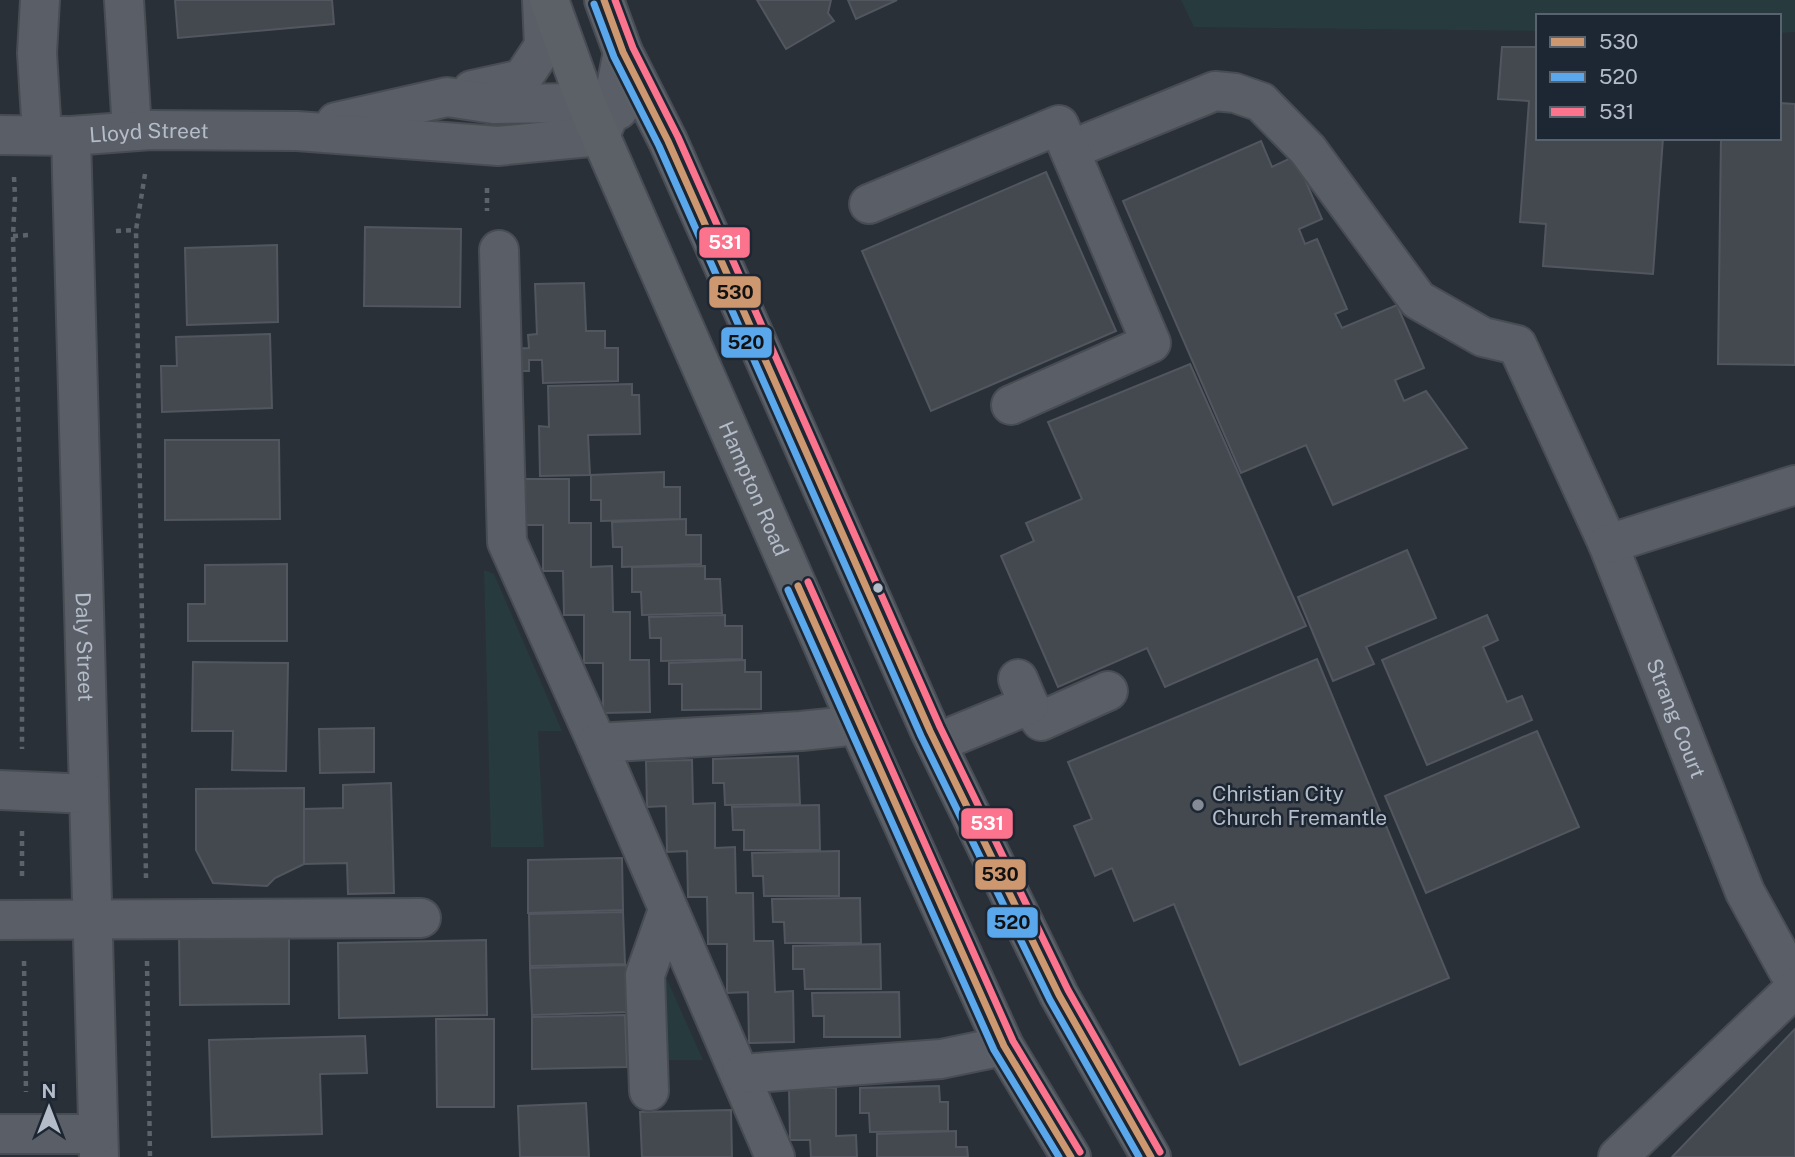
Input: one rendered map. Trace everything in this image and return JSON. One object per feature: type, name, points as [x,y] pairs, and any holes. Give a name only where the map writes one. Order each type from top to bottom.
[{"type":"main road","name":"Hampton Road","points":[[549,0],[858,725],[1004,1046],[1071,1157]]},
{"type":"main road","points":[[604,0],[623,52],[667,141],[936,743],[1059,995],[1152,1157]]},
{"type":"street","name":"Daly Street","points":[[40,0],[37,53],[57,135],[89,793],[99,1146]]},
{"type":"street","points":[[124,0],[132,131]]},
{"type":"street","points":[[297,131],[522,79],[544,46],[542,0]]},
{"type":"street","points":[[599,115],[623,52]]},
{"type":"street","name":"Strang Court","points":[[1070,150],[1214,91],[1235,93],[1261,102],[1308,150],[1418,300],[1483,337],[1517,345],[1608,544],[1745,892],[1795,986]]},
{"type":"street","points":[[447,97],[599,115],[667,141]]},
{"type":"street","points":[[297,131],[498,146],[599,115]]},
{"type":"street","points":[[869,204],[1059,125],[1151,342],[1011,405]]},
{"type":"street","name":"Lloyd Street","points":[[0,135],[132,131],[297,131]]},
{"type":"street","points":[[499,250],[507,542],[597,743],[775,1157]]},
{"type":"street","points":[[1608,544],[1795,485]]},
{"type":"street","points":[[936,743],[1023,692],[1041,721],[1108,691]]},
{"type":"street","points":[[597,743],[858,725]]},
{"type":"street","points":[[11,790],[89,793]]},
{"type":"street","points":[[649,1091],[646,975],[668,910]]},
{"type":"street","points":[[11,919],[421,918]]},
{"type":"street","points":[[1618,1157],[1795,986]]},
{"type":"street","points":[[741,1074],[941,1059],[1004,1046]]},
{"type":"street","points":[[13,1134],[99,1146]]},
{"type":"path","points":[[13,172],[22,543],[11,790],[13,1134]]},
{"type":"path","points":[[144,175],[136,230],[150,1157]]},
{"type":"green space","points":[[1181,0],[1795,0],[1795,32],[1781,33],[1781,14],[1536,14],[1536,31],[1194,27]]},
{"type":"green space","points":[[484,570],[494,574],[562,731],[538,731],[544,847],[491,847]]},
{"type":"green space","points":[[665,975],[703,1060],[667,1060]]},
{"type":"building","points":[[175,0],[332,0],[334,24],[178,38]]},
{"type":"building","points":[[757,0],[831,0],[828,13],[834,21],[786,49]]},
{"type":"building","points":[[848,0],[897,0],[856,19]]},
{"type":"building","points":[[1502,47],[1536,47],[1536,140],[1663,140],[1653,274],[1543,266],[1546,224],[1520,222],[1529,101],[1498,99]]},
{"type":"building","points":[[1781,103],[1795,104],[1795,365],[1718,364],[1721,140],[1781,140]]},
{"type":"building","points":[[1261,141],[1272,167],[1295,156],[1322,219],[1299,229],[1305,244],[1317,239],[1347,309],[1335,314],[1342,328],[1397,305],[1424,368],[1395,380],[1404,401],[1426,391],[1467,448],[1333,505],[1306,445],[1241,473],[1123,201]]},
{"type":"building","points":[[1046,172],[1116,331],[931,411],[862,251]]},
{"type":"building","points":[[365,227],[461,229],[460,307],[364,306]]},
{"type":"building","points":[[277,245],[278,322],[187,325],[185,248]]},
{"type":"building","points":[[584,283],[586,331],[605,331],[605,348],[618,348],[618,381],[543,383],[542,360],[529,360],[529,371],[508,371],[508,349],[529,348],[528,335],[537,334],[535,284]]},
{"type":"building","points":[[270,334],[272,408],[162,412],[161,366],[177,366],[176,337]]},
{"type":"building","points":[[1190,364],[1306,626],[1165,687],[1147,648],[1058,687],[1001,556],[1034,541],[1026,523],[1082,499],[1048,422]]},
{"type":"building","points":[[632,384],[632,395],[639,395],[640,434],[588,435],[590,475],[540,476],[539,426],[549,427],[548,386]]},
{"type":"building","points":[[165,440],[279,440],[280,519],[165,520]]},
{"type":"building","points":[[664,472],[664,487],[680,487],[680,519],[601,521],[601,500],[591,500],[591,475]]},
{"type":"building","points":[[524,479],[569,479],[569,523],[591,523],[591,567],[612,566],[613,612],[630,612],[630,660],[649,660],[650,712],[603,713],[603,663],[584,663],[584,615],[564,615],[563,571],[543,571],[543,525],[524,525]]},
{"type":"building","points":[[686,519],[686,535],[701,535],[701,564],[622,567],[622,547],[613,547],[612,522]]},
{"type":"building","points":[[1407,550],[1436,618],[1366,647],[1374,664],[1333,681],[1298,597]]},
{"type":"building","points":[[287,564],[287,641],[188,641],[188,604],[205,604],[205,565]]},
{"type":"building","points":[[705,566],[705,579],[720,579],[722,613],[642,615],[641,592],[632,592],[632,567]]},
{"type":"building","points":[[725,615],[725,626],[742,626],[742,659],[661,661],[661,638],[650,638],[649,617]]},
{"type":"building","points":[[1487,615],[1498,640],[1483,647],[1507,702],[1522,696],[1532,720],[1427,765],[1382,660]]},
{"type":"building","points":[[1317,659],[1449,978],[1240,1065],[1174,904],[1134,921],[1112,868],[1095,876],[1074,826],[1092,819],[1068,762]]},
{"type":"building","points":[[745,660],[745,672],[761,672],[761,709],[682,710],[682,684],[669,684],[669,663]]},
{"type":"building","points":[[193,662],[288,663],[286,771],[232,770],[233,731],[192,731]]},
{"type":"building","points":[[374,728],[374,772],[320,773],[319,729]]},
{"type":"building","points":[[1537,731],[1579,827],[1426,893],[1385,796]]},
{"type":"building","points":[[798,756],[800,804],[725,805],[724,783],[713,783],[713,759]]},
{"type":"building","points":[[692,760],[693,804],[715,803],[715,848],[735,847],[736,893],[753,893],[754,941],[773,941],[775,992],[793,991],[794,1042],[749,1043],[748,992],[727,993],[727,944],[708,944],[707,897],[688,897],[687,851],[667,852],[666,806],[647,807],[646,761]]},
{"type":"building","points":[[391,783],[394,893],[348,894],[347,863],[304,864],[304,809],[343,808],[343,785]]},
{"type":"building","points":[[304,788],[304,864],[275,878],[267,886],[213,883],[196,850],[196,789]]},
{"type":"building","points":[[819,805],[820,850],[744,850],[744,830],[733,830],[732,807]]},
{"type":"building","points":[[839,851],[839,896],[764,896],[763,876],[753,876],[752,853]]},
{"type":"building","points":[[622,858],[623,910],[528,913],[528,860]]},
{"type":"building","points":[[860,898],[861,943],[785,943],[784,922],[773,922],[772,899]]},
{"type":"building","points":[[623,912],[625,964],[530,966],[529,914]]},
{"type":"building","points":[[179,935],[289,935],[289,1004],[180,1005]]},
{"type":"building","points":[[486,940],[487,1015],[339,1018],[338,943]]},
{"type":"building","points":[[880,944],[881,989],[805,989],[804,969],[793,969],[793,946]]},
{"type":"building","points":[[626,965],[628,1012],[532,1015],[530,968]]},
{"type":"building","points":[[899,992],[900,1037],[824,1037],[824,1016],[813,1016],[812,993]]},
{"type":"building","points":[[625,1015],[627,1067],[532,1069],[532,1017]]},
{"type":"building","points":[[436,1019],[494,1019],[494,1107],[437,1107]]},
{"type":"building","points":[[1795,1029],[1795,1157],[1672,1157]]},
{"type":"building","points":[[365,1036],[367,1073],[320,1074],[322,1134],[212,1137],[209,1040]]},
{"type":"building","points":[[939,1086],[940,1102],[948,1102],[948,1131],[870,1132],[869,1113],[860,1113],[860,1088]]},
{"type":"building","points":[[789,1088],[836,1088],[836,1136],[856,1135],[857,1157],[811,1157],[810,1140],[790,1140]]},
{"type":"building","points":[[586,1103],[589,1157],[520,1157],[518,1106]]},
{"type":"building","points":[[731,1110],[732,1157],[642,1157],[640,1112]]},
{"type":"building","points":[[956,1131],[956,1147],[967,1147],[968,1157],[877,1157],[877,1134]]},
{"type":"transit line","name":"530","points":[[604,0],[623,52],[668,141],[930,731],[1059,995],[1151,1157]]},
{"type":"transit line","name":"531","points":[[615,0],[633,48],[678,137],[940,727],[1068,990],[1160,1152]]},
{"type":"transit line","name":"520","points":[[594,4],[614,57],[659,146],[921,736],[1050,1000],[1139,1157]]},
{"type":"transit line","name":"531","points":[[808,582],[1013,1041],[1080,1152]]},
{"type":"transit line","name":"530","points":[[798,586],[1004,1046],[1071,1157]]},
{"type":"transit line","name":"520","points":[[788,590],[994,1050],[1059,1157]]},
{"type":"place","name":"Christian City Church Fremantle","points":[[1198,805]]}]
